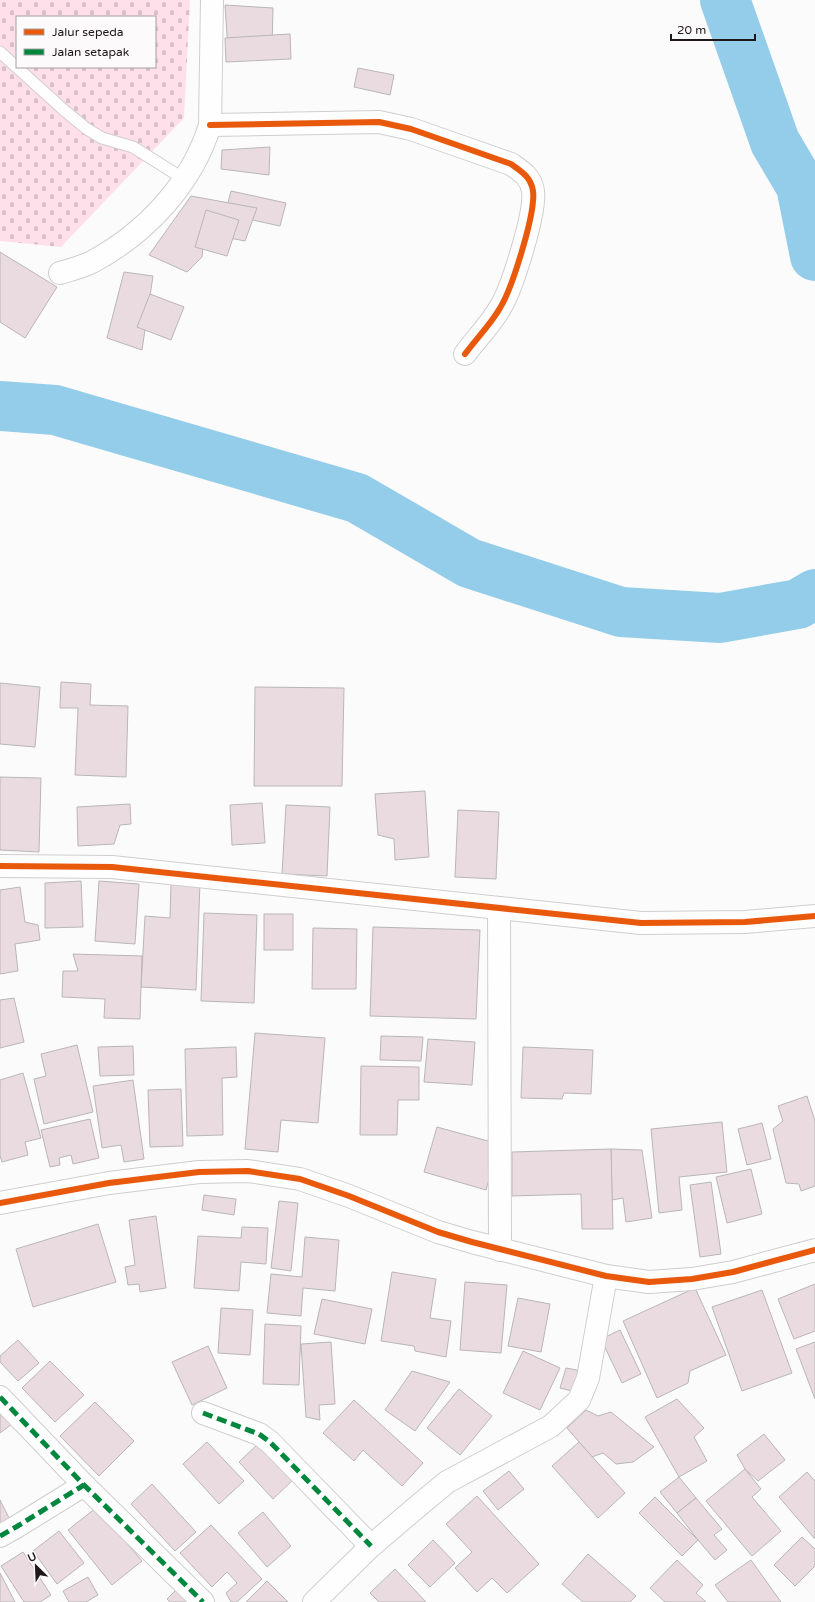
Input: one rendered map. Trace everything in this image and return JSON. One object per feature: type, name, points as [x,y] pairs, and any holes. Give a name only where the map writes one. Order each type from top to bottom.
[{"type":"street","points":[[60,273],[90,263],[124,243],[177,192],[194,165],[210,125],[212,0]]},
{"type":"street","points":[[210,125],[379,122],[411,129],[511,164],[525,173],[533,192],[532,207],[512,282],[500,309],[465,354]]},
{"type":"street","points":[[0,866],[112,867],[641,923],[745,922],[815,916]]},
{"type":"street","points":[[499,908],[500,1250]]},
{"type":"street","points":[[0,1203],[109,1183],[198,1172],[248,1171],[300,1180],[349,1196],[438,1232],[500,1250],[606,1276],[649,1282],[692,1279],[733,1272],[815,1250]]},
{"type":"street","points":[[314,1602],[371,1546],[448,1482],[551,1426],[579,1400],[588,1378],[606,1276]]},
{"type":"street","points":[[0,1397],[84,1485],[203,1602]]},
{"type":"street","points":[[203,1412],[259,1434],[270,1442],[371,1546]]},
{"type":"street","points":[[0,1536],[16,1528],[84,1485]]},
{"type":"lane","points":[[0,52],[16,67]]},
{"type":"lane","points":[[18,68],[87,129],[102,138],[132,147],[184,179]]},
{"type":"green space","points":[[0,0],[190,0],[184,118],[61,247],[0,241]]},
{"type":"building","points":[[225,5],[273,8],[272,49],[228,50]]},
{"type":"building","points":[[290,34],[291,59],[226,62],[225,38]]},
{"type":"building","points":[[358,68],[394,75],[390,95],[354,87]]},
{"type":"building","points":[[270,147],[269,175],[221,169],[222,150]]},
{"type":"building","points":[[231,191],[286,203],[280,226],[225,214]]},
{"type":"building","points":[[191,196],[257,208],[245,241],[204,233],[202,257],[187,272],[149,255]]},
{"type":"building","points":[[206,210],[239,220],[227,256],[195,247]]},
{"type":"building","points":[[0,252],[57,287],[25,338],[0,322]]},
{"type":"building","points":[[124,272],[153,276],[142,350],[107,338]]},
{"type":"building","points":[[150,294],[184,307],[171,340],[137,327]]},
{"type":"building","points":[[61,682],[91,684],[90,705],[128,706],[126,777],[75,775],[78,708],[60,708]]},
{"type":"building","points":[[0,683],[40,687],[35,747],[0,744]]},
{"type":"building","points":[[255,687],[344,688],[342,786],[254,786]]},
{"type":"building","points":[[0,777],[41,778],[39,852],[0,850]]},
{"type":"building","points":[[425,791],[429,857],[395,860],[394,839],[378,835],[375,794]]},
{"type":"building","points":[[262,803],[265,843],[232,845],[230,805]]},
{"type":"building","points":[[130,804],[131,824],[120,825],[114,844],[78,846],[77,807]]},
{"type":"building","points":[[286,805],[330,807],[327,876],[282,874]]},
{"type":"building","points":[[458,810],[499,812],[496,879],[455,877]]},
{"type":"building","points":[[81,881],[83,927],[45,928],[45,883]]},
{"type":"building","points":[[99,881],[139,884],[135,944],[95,941]]},
{"type":"building","points":[[171,882],[200,883],[196,990],[141,987],[145,916],[170,918]]},
{"type":"building","points":[[20,887],[25,922],[38,925],[40,940],[15,944],[18,971],[0,974],[0,890]]},
{"type":"building","points":[[204,913],[257,915],[254,1003],[201,1001]]},
{"type":"building","points":[[264,914],[293,914],[293,950],[264,950]]},
{"type":"building","points":[[373,927],[480,930],[476,1019],[370,1016]]},
{"type":"building","points":[[313,928],[357,929],[356,989],[312,989]]},
{"type":"building","points":[[73,954],[142,956],[140,1019],[104,1018],[105,999],[62,997],[63,971],[78,971]]},
{"type":"building","points":[[14,998],[24,1042],[0,1048],[0,1000]]},
{"type":"building","points":[[255,1033],[325,1038],[318,1123],[281,1120],[278,1152],[245,1149]]},
{"type":"building","points":[[381,1036],[423,1037],[421,1061],[380,1060]]},
{"type":"building","points":[[428,1039],[475,1042],[472,1085],[424,1082]]},
{"type":"building","points":[[77,1045],[93,1112],[44,1124],[34,1079],[46,1076],[41,1054]]},
{"type":"building","points":[[133,1046],[134,1075],[100,1076],[98,1047]]},
{"type":"building","points":[[236,1047],[237,1077],[222,1078],[223,1135],[187,1136],[185,1049]]},
{"type":"building","points":[[523,1047],[593,1050],[591,1094],[564,1093],[562,1099],[521,1098]]},
{"type":"building","points":[[361,1066],[419,1067],[419,1100],[398,1100],[397,1135],[360,1135]]},
{"type":"building","points":[[23,1073],[41,1138],[25,1142],[28,1155],[2,1162],[0,1156],[0,1080]]},
{"type":"building","points":[[133,1080],[144,1159],[124,1162],[121,1145],[102,1148],[93,1086]]},
{"type":"building","points":[[181,1089],[183,1146],[150,1147],[148,1090]]},
{"type":"building","points":[[807,1096],[815,1121],[815,1186],[801,1191],[799,1184],[786,1183],[773,1129],[783,1121],[778,1106]]},
{"type":"building","points":[[90,1119],[99,1158],[73,1164],[71,1155],[59,1158],[60,1165],[50,1167],[41,1130]]},
{"type":"building","points":[[722,1122],[727,1172],[679,1177],[682,1210],[659,1213],[651,1129]]},
{"type":"building","points":[[762,1123],[771,1159],[747,1165],[738,1129]]},
{"type":"building","points":[[437,1127],[499,1144],[486,1190],[424,1172]]},
{"type":"building","points":[[611,1149],[642,1150],[652,1218],[626,1222],[623,1198],[612,1200]]},
{"type":"building","points":[[611,1149],[613,1229],[582,1229],[581,1194],[512,1196],[512,1152]]},
{"type":"building","points":[[751,1169],[762,1214],[727,1223],[716,1177]]},
{"type":"building","points":[[711,1182],[721,1254],[700,1257],[690,1185]]},
{"type":"building","points":[[204,1195],[236,1199],[234,1215],[202,1210]]},
{"type":"building","points":[[279,1201],[298,1203],[291,1271],[271,1268]]},
{"type":"building","points":[[156,1216],[166,1288],[140,1292],[139,1284],[128,1285],[125,1267],[135,1265],[129,1220]]},
{"type":"building","points":[[98,1224],[116,1282],[33,1307],[16,1249]]},
{"type":"building","points":[[242,1227],[268,1228],[266,1264],[241,1262],[239,1291],[194,1288],[198,1236],[241,1238]]},
{"type":"building","points":[[305,1237],[339,1240],[335,1291],[303,1288],[301,1316],[267,1313],[271,1274],[302,1277]]},
{"type":"building","points":[[392,1272],[436,1279],[430,1318],[451,1321],[446,1357],[415,1351],[414,1346],[381,1341]]},
{"type":"building","points":[[465,1282],[507,1285],[501,1353],[460,1350]]},
{"type":"building","points":[[815,1284],[815,1331],[794,1339],[778,1299]]},
{"type":"building","points":[[695,1288],[726,1355],[690,1371],[688,1383],[657,1398],[623,1321]]},
{"type":"building","points":[[762,1290],[792,1373],[742,1391],[712,1307]]},
{"type":"building","points":[[518,1298],[550,1304],[541,1352],[508,1346]]},
{"type":"building","points":[[322,1299],[372,1309],[365,1344],[314,1334]]},
{"type":"building","points":[[221,1308],[253,1310],[250,1355],[218,1353]]},
{"type":"building","points":[[265,1324],[301,1326],[299,1385],[263,1384]]},
{"type":"building","points":[[620,1330],[641,1374],[622,1383],[601,1339]]},
{"type":"building","points":[[18,1340],[39,1363],[18,1381],[0,1362],[0,1356]]},
{"type":"building","points":[[331,1342],[335,1404],[319,1405],[320,1420],[306,1417],[301,1344]]},
{"type":"building","points":[[815,1342],[815,1399],[796,1349]]},
{"type":"building","points":[[208,1346],[227,1388],[192,1405],[172,1362]]},
{"type":"building","points":[[523,1351],[560,1368],[540,1410],[503,1393]]},
{"type":"building","points":[[50,1361],[84,1395],[55,1422],[22,1388]]},
{"type":"building","points":[[566,1368],[582,1371],[576,1392],[560,1388]]},
{"type":"building","points":[[412,1371],[450,1382],[415,1431],[385,1410]]},
{"type":"building","points":[[459,1389],[492,1416],[460,1455],[427,1428]]},
{"type":"building","points":[[677,1399],[704,1428],[694,1437],[707,1461],[679,1477],[645,1417]]},
{"type":"building","points":[[354,1400],[423,1463],[402,1486],[363,1450],[354,1461],[323,1433]]},
{"type":"building","points":[[95,1402],[134,1441],[99,1476],[60,1436]]},
{"type":"building","points":[[0,1408],[12,1424],[0,1433]]},
{"type":"building","points":[[586,1410],[598,1416],[611,1412],[654,1447],[633,1462],[616,1464],[603,1453],[592,1457],[567,1428]]},
{"type":"building","points":[[764,1434],[785,1460],[758,1481],[745,1469],[737,1455]]},
{"type":"building","points":[[207,1442],[244,1481],[219,1504],[183,1464]]},
{"type":"building","points":[[260,1442],[295,1478],[273,1499],[239,1462]]},
{"type":"building","points":[[579,1442],[625,1493],[598,1518],[552,1466]]},
{"type":"building","points":[[745,1469],[761,1489],[752,1497],[781,1531],[752,1556],[706,1501]]},
{"type":"building","points":[[509,1471],[524,1489],[498,1510],[483,1491]]},
{"type":"building","points":[[807,1472],[815,1481],[815,1539],[779,1497]]},
{"type":"building","points":[[679,1477],[696,1498],[677,1513],[660,1492]]},
{"type":"building","points":[[152,1484],[196,1532],[175,1551],[131,1504]]},
{"type":"building","points":[[477,1496],[539,1564],[507,1593],[492,1578],[477,1592],[455,1568],[472,1552],[446,1524]]},
{"type":"building","points":[[655,1497],[698,1540],[682,1556],[639,1513]]},
{"type":"building","points":[[696,1498],[722,1529],[714,1535],[727,1550],[715,1560],[677,1513]]},
{"type":"building","points":[[0,1500],[9,1518],[0,1523]]},
{"type":"building","points":[[97,1507],[142,1561],[112,1585],[68,1530]]},
{"type":"building","points":[[263,1512],[291,1546],[267,1567],[238,1533]]},
{"type":"building","points":[[211,1525],[262,1579],[237,1602],[231,1602],[226,1593],[237,1583],[227,1572],[212,1587],[180,1553]]},
{"type":"building","points":[[59,1531],[84,1563],[57,1584],[33,1551]]},
{"type":"building","points":[[802,1537],[815,1549],[815,1566],[795,1586],[774,1565]]},
{"type":"building","points":[[433,1540],[455,1563],[430,1587],[408,1565]]},
{"type":"building","points":[[23,1552],[51,1595],[40,1602],[24,1602],[1,1566]]},
{"type":"building","points":[[588,1554],[636,1596],[630,1602],[583,1602],[562,1584]]},
{"type":"building","points":[[677,1560],[703,1585],[696,1593],[706,1602],[665,1602],[650,1588]]},
{"type":"building","points":[[751,1560],[781,1602],[728,1602],[715,1585]]},
{"type":"building","points":[[395,1569],[426,1602],[379,1602],[370,1593]]},
{"type":"building","points":[[0,1573],[15,1602],[0,1602]]},
{"type":"building","points":[[88,1577],[98,1595],[86,1602],[69,1602],[63,1591]]},
{"type":"building","points":[[267,1581],[288,1602],[246,1602]]},
{"type":"building","points":[[182,1584],[200,1602],[170,1602],[167,1599]]},
{"type":"waterway","points":[[725,0],[775,142],[801,186],[815,256]]},
{"type":"waterway","points":[[0,406],[55,410],[357,498],[469,563],[621,612],[720,618],[798,604],[815,594]]},
{"type":"marked path","points":[[0,1397],[84,1485],[203,1602]]},
{"type":"marked path","points":[[203,1413],[259,1434],[270,1442],[371,1546]]},
{"type":"marked path","points":[[0,1536],[84,1485]]},
{"type":"cycle path","points":[[210,125],[379,122],[411,129],[511,164],[522,172],[528,178],[532,186],[533,201],[527,232],[517,268],[500,308],[488,326],[465,354]]},
{"type":"cycle path","points":[[0,866],[112,867],[641,923],[745,922],[815,916]]},
{"type":"cycle path","points":[[0,1203],[109,1183],[199,1172],[248,1171],[300,1179],[349,1196],[438,1232],[472,1242],[606,1276],[649,1282],[692,1279],[733,1272],[815,1250]]}]
